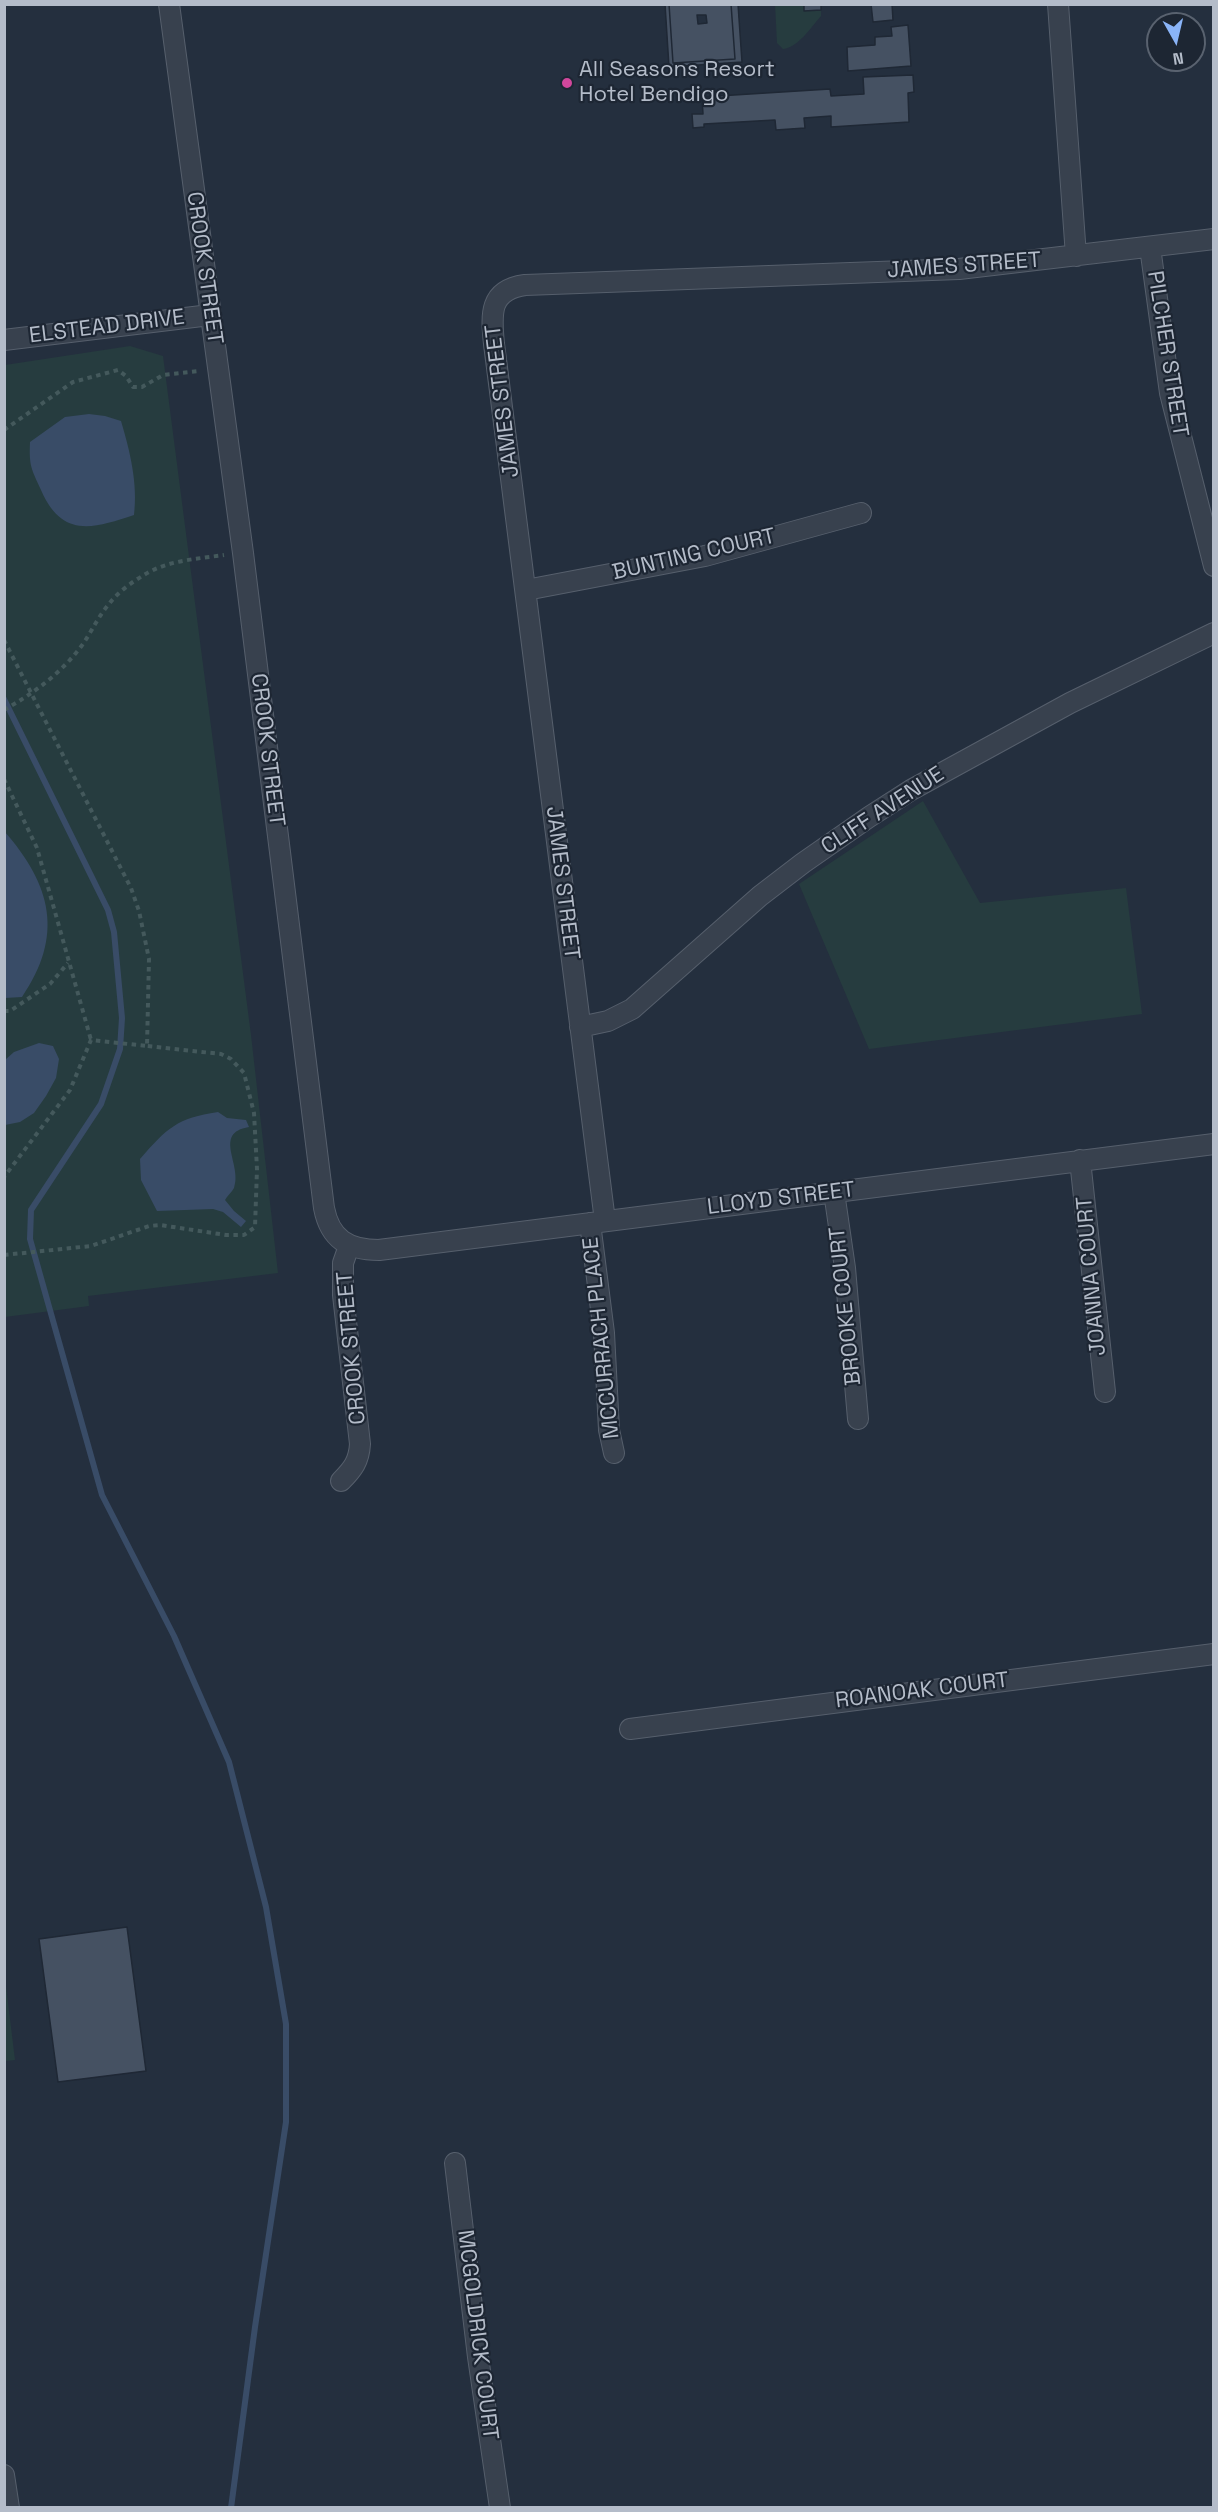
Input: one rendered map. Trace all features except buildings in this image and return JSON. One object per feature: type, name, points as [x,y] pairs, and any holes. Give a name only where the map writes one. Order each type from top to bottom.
[{"type":"street","name":"CROOK STREET","points":[[169,4],[243,553],[324,1208],[336,1237],[349,1246],[343,1263],[343,1295],[360,1444],[359,1456],[355,1465],[341,1481]]},
{"type":"street","points":[[1058,4],[1076,256]]},
{"type":"street","name":"JAMES STREET","points":[[598,1222],[580,1027],[492,324],[495,302],[504,291],[525,285],[959,269],[1214,238]]},
{"type":"street","name":"PILCHER STREET","points":[[1150,247],[1170,393],[1214,566]]},
{"type":"street","name":"ELSTEAD DRIVE","points":[[4,340],[210,315]]},
{"type":"street","name":"BUNTING COURT","points":[[526,590],[705,556],[861,513]]},
{"type":"street","name":"CLIFF AVENUE","points":[[580,1027],[608,1021],[632,1009],[781,880],[910,790],[1070,703],[1214,633]]},
{"type":"street","name":"LLOYD STREET","points":[[349,1246],[379,1250],[1214,1144]]},
{"type":"street","name":"JOANNA COURT","points":[[1080,1160],[1105,1392]]},
{"type":"street","name":"BROOKE COURT","points":[[834,1192],[846,1276],[858,1419]]},
{"type":"street","name":"MCCURRACH PLACE","points":[[598,1222],[609,1430],[614,1453]]},
{"type":"street","name":"ROANOAK COURT","points":[[630,1729],[1214,1654]]},
{"type":"street","name":"MCGOLDRICK COURT","points":[[455,2163],[477,2357],[500,2508]]},
{"type":"street","points":[[4,2475],[9,2508]]},
{"type":"path","points":[[4,430],[73,382],[81,379],[118,370],[126,376],[133,387],[142,387],[163,375],[218,369]]},
{"type":"path","points":[[4,710],[45,685],[76,654],[108,604],[145,574],[170,563],[243,553]]},
{"type":"path","points":[[4,640],[131,888],[139,911],[149,960],[147,1046]]},
{"type":"path","points":[[4,779],[37,848],[91,1040],[70,1090],[4,1177]]},
{"type":"path","points":[[4,1011],[10,1011],[50,984],[68,963]]},
{"type":"path","points":[[4,1255],[91,1246],[149,1226],[160,1225],[226,1235],[244,1235],[255,1227],[256,1122],[244,1073],[231,1059],[221,1054],[91,1040]]},
{"type":"green space","points":[[775,4],[804,5],[804,11],[821,10],[821,16],[799,41],[783,49],[777,43]]},
{"type":"green space","points":[[130,346],[163,356],[251,1035],[278,1273],[88,1296],[89,1306],[5,1317],[5,365]]},
{"type":"green space","points":[[923,801],[980,903],[1126,888],[1142,1014],[869,1049],[799,884]]},
{"type":"green space","points":[[5,1978],[15,2060],[4,2061]]},
{"type":"water","points":[[89,414],[121,421],[132,468],[135,503],[134,515],[105,524],[80,526],[69,523],[58,516],[49,505],[31,467],[30,442],[65,417]]},
{"type":"water","points":[[4,831],[33,871],[42,891],[47,911],[44,953],[35,975],[22,997],[5,998]]},
{"type":"water","points":[[39,1043],[53,1046],[59,1059],[56,1078],[34,1113],[20,1122],[5,1125],[5,1060],[14,1052]]},
{"type":"water","points":[[218,1112],[227,1118],[246,1120],[249,1127],[238,1130],[232,1136],[230,1143],[236,1179],[234,1188],[225,1200],[246,1221],[241,1227],[223,1212],[213,1209],[157,1211],[141,1180],[140,1159],[158,1139],[182,1121]]},
{"type":"waterway","points":[[4,699],[108,910],[114,932],[122,1018],[120,1049],[101,1104],[31,1210],[30,1239],[102,1495],[174,1636],[229,1762],[266,1907],[286,2024],[286,2122],[231,2508]]},
{"type":"place","name":"All Seasons Resort Hotel Bendigo","points":[[567,83]]}]
